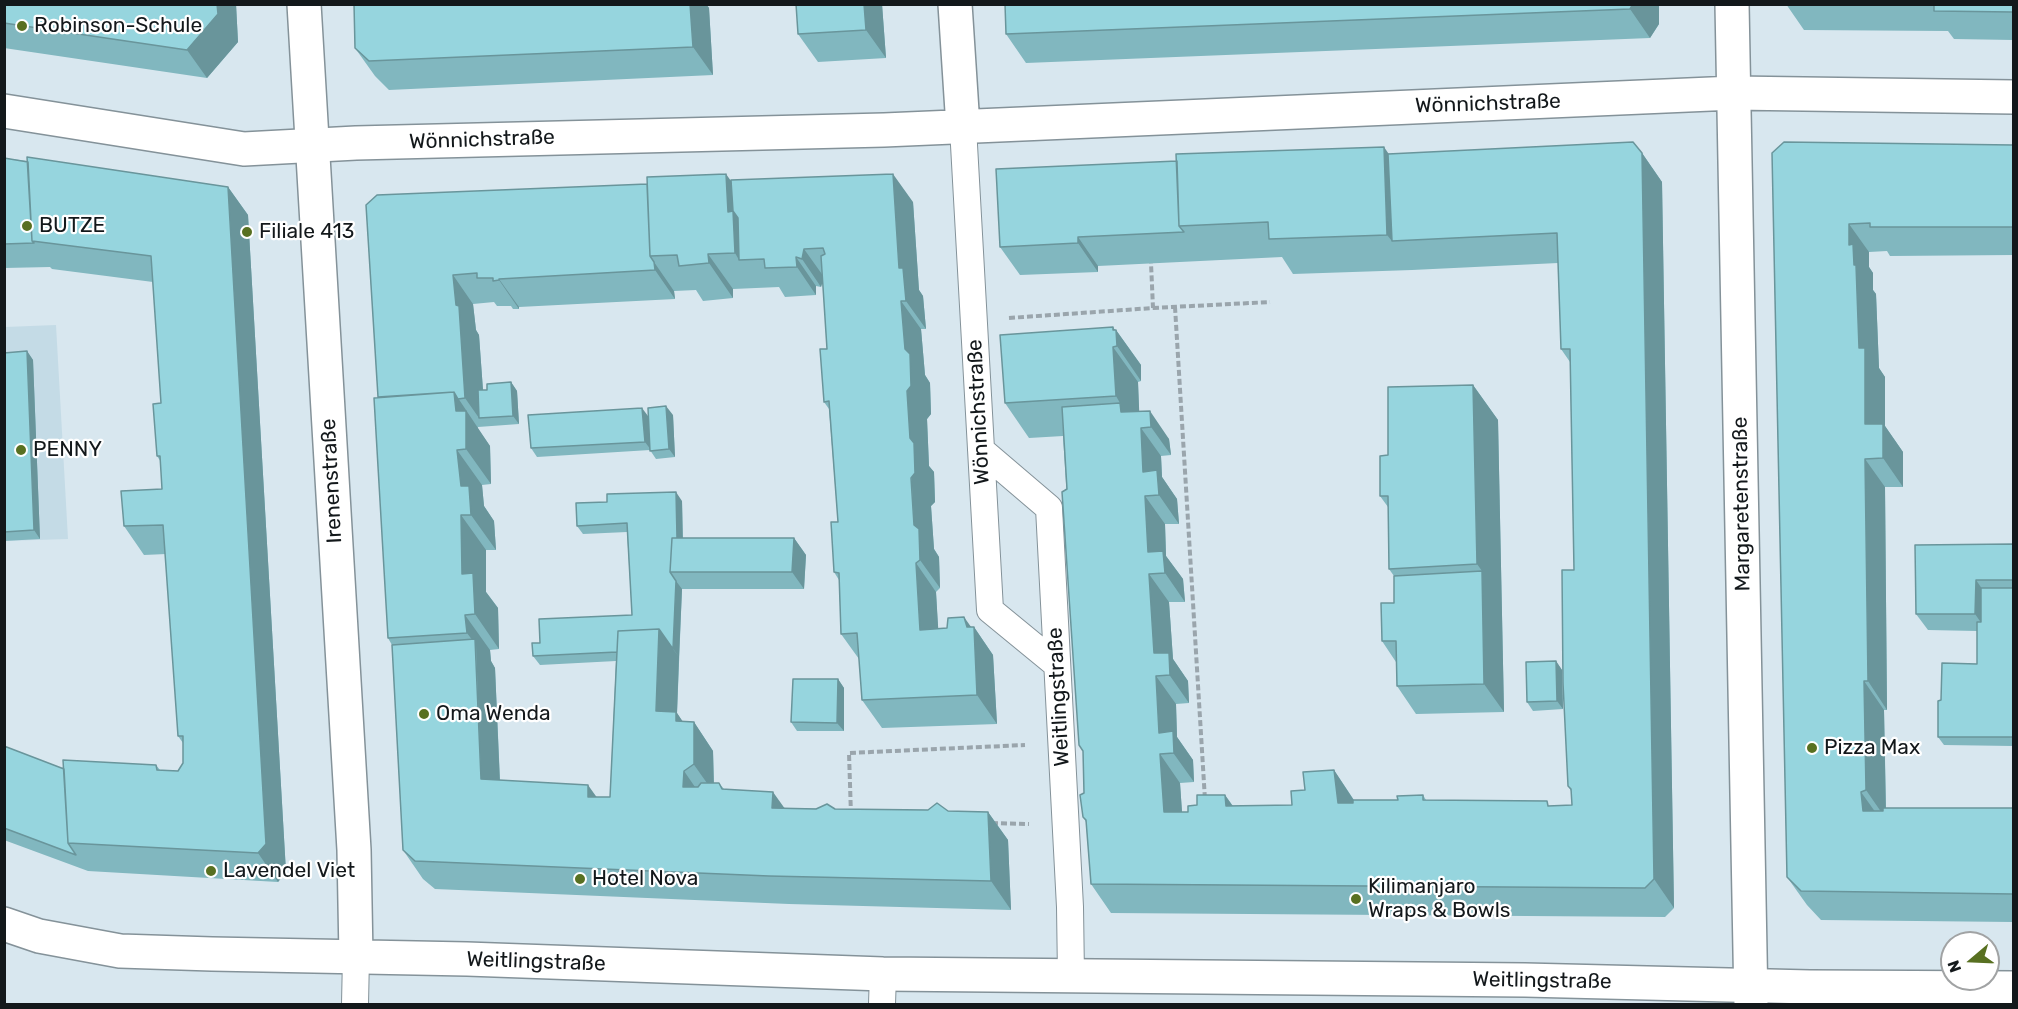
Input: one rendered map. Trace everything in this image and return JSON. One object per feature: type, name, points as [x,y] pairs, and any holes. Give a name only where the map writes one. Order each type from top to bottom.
[{"type":"street","name":"Irenenstraße","points":[[304,4],[354,850],[356,957]]},
{"type":"street","points":[[955,4],[963,127]]},
{"type":"street","name":"Margaretenstraße","points":[[1732,4],[1751,995]]},
{"type":"street","name":"Wönnichstraße","points":[[4,111],[244,149],[963,127],[1734,93],[2013,97]]},
{"type":"street","name":"Weitlingstraße","points":[[4,924],[39,936],[120,951],[467,959],[882,989],[1071,976],[1525,980],[1751,995],[2013,988]]},
{"type":"lane","name":"Wönnichstraße","points":[[963,127],[990,610],[1057,665]]},
{"type":"lane","name":"Weitlingstraße","points":[[981,450],[1048,508],[1066,824],[1071,976]]},
{"type":"lane","points":[[355,1005],[356,957]]},
{"type":"path","points":[[1151,263],[1153,308]]},
{"type":"path","points":[[974,321],[1270,302]]},
{"type":"path","points":[[1175,307],[1206,811]]},
{"type":"path","points":[[851,822],[849,753],[1062,743]]},
{"type":"path","points":[[982,823],[1066,824]]},
{"type":"shaded area","points":[[56,325],[68,539],[5,541],[5,327]]},
{"type":"building","points":[[4,4],[217,4],[218,14],[187,50],[4,23]]},
{"type":"building","points":[[354,4],[690,4],[693,47],[369,61],[355,48]]},
{"type":"building","points":[[796,4],[864,4],[866,30],[798,34]]},
{"type":"building","points":[[1005,4],[1633,4],[1630,9],[1006,34]]},
{"type":"building","points":[[1934,4],[2013,4],[2013,12],[1934,11]]},
{"type":"building","points":[[1633,142],[1642,153],[1654,879],[1645,888],[1091,884],[1086,820],[1083,817],[1080,795],[1084,793],[1083,751],[1079,745],[1062,492],[1067,489],[1062,407],[1120,403],[1121,412],[1150,411],[1151,427],[1141,428],[1143,472],[1157,470],[1159,495],[1145,496],[1148,552],[1163,551],[1165,573],[1149,574],[1154,653],[1169,653],[1170,675],[1156,676],[1159,733],[1173,731],[1174,753],[1160,754],[1164,812],[1188,812],[1188,806],[1197,805],[1197,795],[1225,795],[1226,806],[1292,805],[1291,791],[1305,790],[1303,772],[1334,770],[1338,803],[1353,803],[1353,800],[1398,800],[1397,796],[1423,795],[1423,800],[1547,801],[1548,806],[1572,805],[1571,789],[1568,786],[1563,683],[1562,570],[1574,570],[1570,349],[1561,349],[1557,233],[1392,241],[1388,154]]},
{"type":"building","points":[[1784,142],[2013,145],[2013,227],[1870,227],[1870,223],[1849,224],[1849,245],[1853,244],[1854,265],[1856,265],[1859,348],[1865,348],[1865,424],[1883,424],[1883,458],[1865,459],[1868,681],[1864,681],[1866,790],[1861,792],[1863,811],[1883,811],[1883,808],[2013,808],[2013,894],[1801,891],[1787,877],[1772,153]]},
{"type":"building","points":[[1384,147],[1387,235],[1269,239],[1268,222],[1179,226],[1176,154]]},
{"type":"building","points":[[27,157],[228,187],[266,844],[258,853],[68,843],[63,760],[156,765],[157,770],[178,771],[183,763],[183,736],[178,736],[163,525],[124,526],[121,491],[162,489],[153,404],[161,403],[151,256],[32,241]]},
{"type":"building","points":[[4,158],[28,162],[32,241],[34,243],[4,244]]},
{"type":"building","points":[[1177,161],[1179,226],[1184,232],[1078,237],[1078,243],[1000,247],[996,169]]},
{"type":"building","points":[[726,174],[728,212],[733,211],[735,253],[708,254],[709,263],[679,266],[677,255],[650,256],[647,177]]},
{"type":"building","points":[[893,174],[899,268],[903,268],[906,301],[901,301],[905,349],[910,354],[911,386],[907,391],[910,438],[914,443],[915,473],[911,478],[914,525],[919,529],[920,560],[916,563],[920,630],[947,628],[948,618],[964,617],[967,627],[974,627],[977,695],[862,700],[857,633],[841,634],[839,573],[834,572],[831,522],[838,522],[829,401],[824,402],[820,349],[827,349],[821,256],[825,254],[823,248],[804,249],[802,259],[796,257],[797,267],[765,268],[764,259],[739,260],[738,218],[733,211],[731,180]]},
{"type":"building","points":[[647,184],[650,256],[655,270],[493,281],[493,278],[477,278],[477,273],[453,275],[456,305],[459,306],[465,398],[458,399],[454,392],[378,397],[366,205],[377,195]]},
{"type":"building","points":[[1113,327],[1113,330],[1116,330],[1117,346],[1113,347],[1116,396],[1005,403],[1000,335]]},
{"type":"building","name":"PENNY","points":[[27,351],[34,530],[4,532],[4,353]]},
{"type":"building","points":[[511,382],[513,416],[479,418],[478,390],[487,390],[487,384]]},
{"type":"building","points":[[1473,385],[1477,564],[1389,569],[1388,496],[1380,496],[1380,456],[1388,455],[1388,387]]},
{"type":"building","points":[[454,392],[456,411],[466,411],[466,449],[457,450],[461,486],[469,486],[471,515],[461,515],[462,574],[473,573],[475,614],[465,615],[467,633],[388,638],[374,398]]},
{"type":"building","points":[[666,406],[669,449],[650,451],[648,408]]},
{"type":"building","points":[[642,408],[645,442],[531,448],[528,415]]},
{"type":"building","points":[[676,492],[677,538],[672,538],[670,572],[676,581],[673,649],[659,629],[618,631],[617,652],[533,656],[532,643],[540,643],[539,619],[632,615],[627,523],[577,526],[576,503],[607,502],[607,494]]},
{"type":"building","points":[[672,538],[794,538],[792,572],[670,572]]},
{"type":"building","points":[[2013,544],[2013,580],[1976,580],[1975,614],[1916,614],[1915,545]]},
{"type":"building","points":[[1482,571],[1484,684],[1397,686],[1396,641],[1382,641],[1381,603],[1394,603],[1394,576]]},
{"type":"building","points":[[1981,588],[2013,588],[2013,737],[1938,737],[1938,701],[1941,700],[1942,663],[1977,664],[1977,622],[1981,622]]},
{"type":"building","points":[[659,629],[656,711],[676,712],[676,721],[694,722],[694,764],[684,771],[683,787],[698,787],[701,783],[719,783],[722,789],[773,792],[772,808],[816,809],[827,804],[835,809],[928,810],[937,803],[948,811],[988,812],[991,881],[769,876],[415,861],[403,850],[392,645],[475,639],[481,779],[588,785],[588,797],[610,797],[618,631]]},
{"type":"building","points":[[1556,661],[1557,701],[1527,702],[1526,662]]},
{"type":"building","points":[[793,679],[838,679],[837,723],[791,722]]},
{"type":"building","points":[[4,746],[64,769],[68,843],[76,855],[4,828]]},
{"type":"place","name":"Robinson-Schule","points":[[22,26]]},
{"type":"place","name":"BUTZE","points":[[27,226]]},
{"type":"place","name":"Filiale 413","points":[[247,232]]},
{"type":"place","name":"PENNY","points":[[21,450]]},
{"type":"place","name":"Oma Wenda","points":[[424,714]]},
{"type":"place","name":"Pizza Max","points":[[1812,748]]},
{"type":"place","name":"Lavendel Viet","points":[[211,871]]},
{"type":"place","name":"Hotel Nova","points":[[580,879]]},
{"type":"place","name":"Kilimanjaro Wraps & Bowls","points":[[1356,899]]}]
